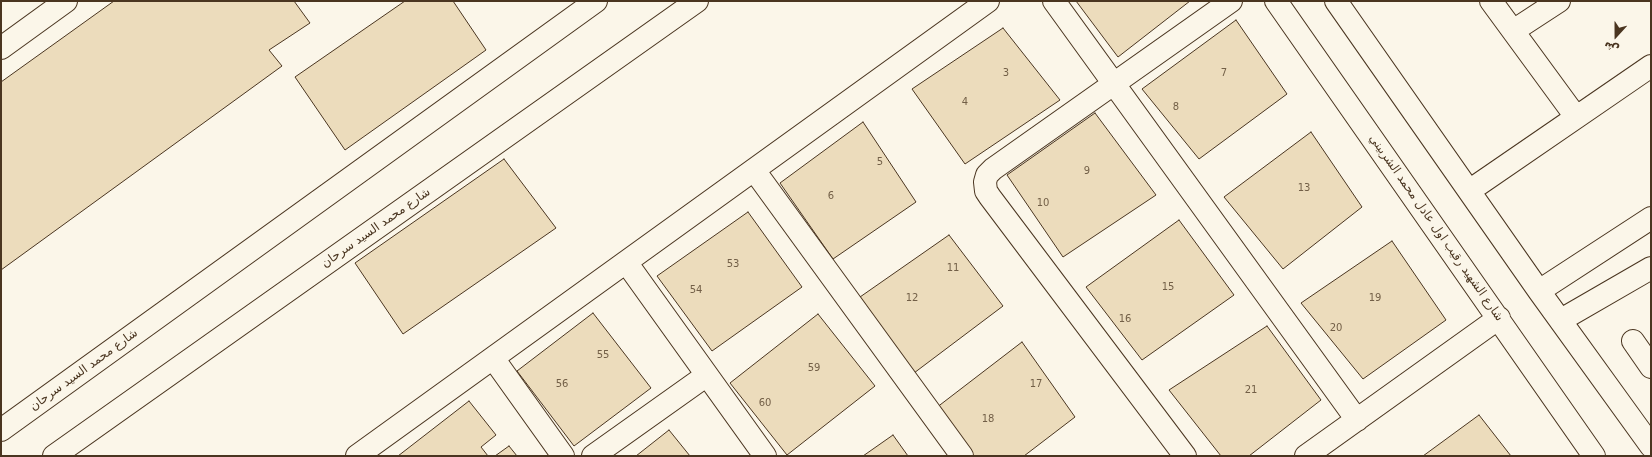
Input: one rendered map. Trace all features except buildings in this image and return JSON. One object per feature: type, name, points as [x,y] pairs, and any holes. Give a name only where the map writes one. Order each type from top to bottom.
[{"type":"street","points":[[1,48],[66,1]]},
{"type":"street","name":"شارع محمد السيد سرحان","points":[[1,430],[596,1]]},
{"type":"street","points":[[357,456],[988,1]]},
{"type":"street","points":[[1054,1],[1357,420]]},
{"type":"street","points":[[1185,456],[986,191],[985,182],[987,175],[993,169],[1230,1]]},
{"type":"street","name":"شارع الشهيد رقيب اول عادل محمد الشربيني","points":[[1276,1],[1499,318],[1591,455]]},
{"type":"street","points":[[1336,1],[1539,290],[1651,446]]},
{"type":"street","points":[[1491,1],[1576,117]]},
{"type":"street","points":[[1513,31],[1558,1]]},
{"type":"street","name":"شارع محمد السيد سرحان","points":[[54,456],[693,2]]},
{"type":"street","points":[[1469,191],[1651,66]]},
{"type":"street","points":[[754,170],[962,456]]},
{"type":"street","points":[[1539,290],[1651,218]]},
{"type":"street","points":[[626,262],[765,456]]},
{"type":"street","points":[[1561,320],[1651,268]]},
{"type":"street","points":[[1306,456],[1499,318]]},
{"type":"street","points":[[1633,340],[1651,367]]},
{"type":"street","points":[[493,358],[563,456]]},
{"type":"street","points":[[593,456],[707,375]]}]
